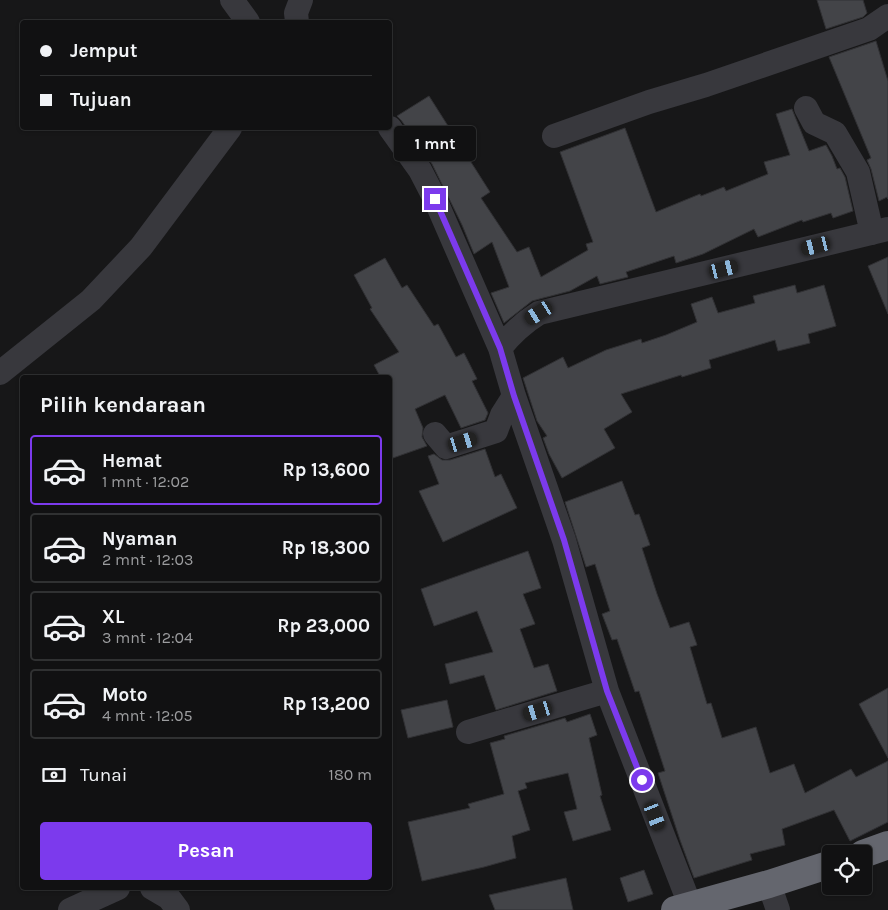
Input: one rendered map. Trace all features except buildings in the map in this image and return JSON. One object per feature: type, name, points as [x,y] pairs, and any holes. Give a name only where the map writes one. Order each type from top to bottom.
[{"type":"highway","points":[[872,851],[888,846]]},
{"type":"highway","points":[[683,908],[822,867]]},
{"type":"street","points":[[232,0],[247,20]]},
{"type":"street","points":[[297,20],[296,13],[301,0]]},
{"type":"street","points":[[554,136],[649,102],[706,85],[869,29],[888,16]]},
{"type":"street","points":[[500,348],[510,335],[539,313],[880,231],[858,172],[835,133],[814,123],[806,108]]},
{"type":"street","points":[[0,373],[91,300],[141,247],[229,130]]},
{"type":"street","points":[[391,130],[420,170],[435,199],[500,348],[514,396],[564,540],[607,691],[683,908]]},
{"type":"street","points":[[435,434],[446,447],[496,431],[502,415],[514,396]]},
{"type":"street","points":[[468,732],[607,691]]},
{"type":"street","points":[[769,884],[778,910]]},
{"type":"street","points":[[70,910],[114,890]]},
{"type":"street","points":[[155,890],[169,898],[178,910]]},
{"type":"route","points":[[435,199],[500,348],[514,396],[564,540],[607,691],[642,780]]}]
